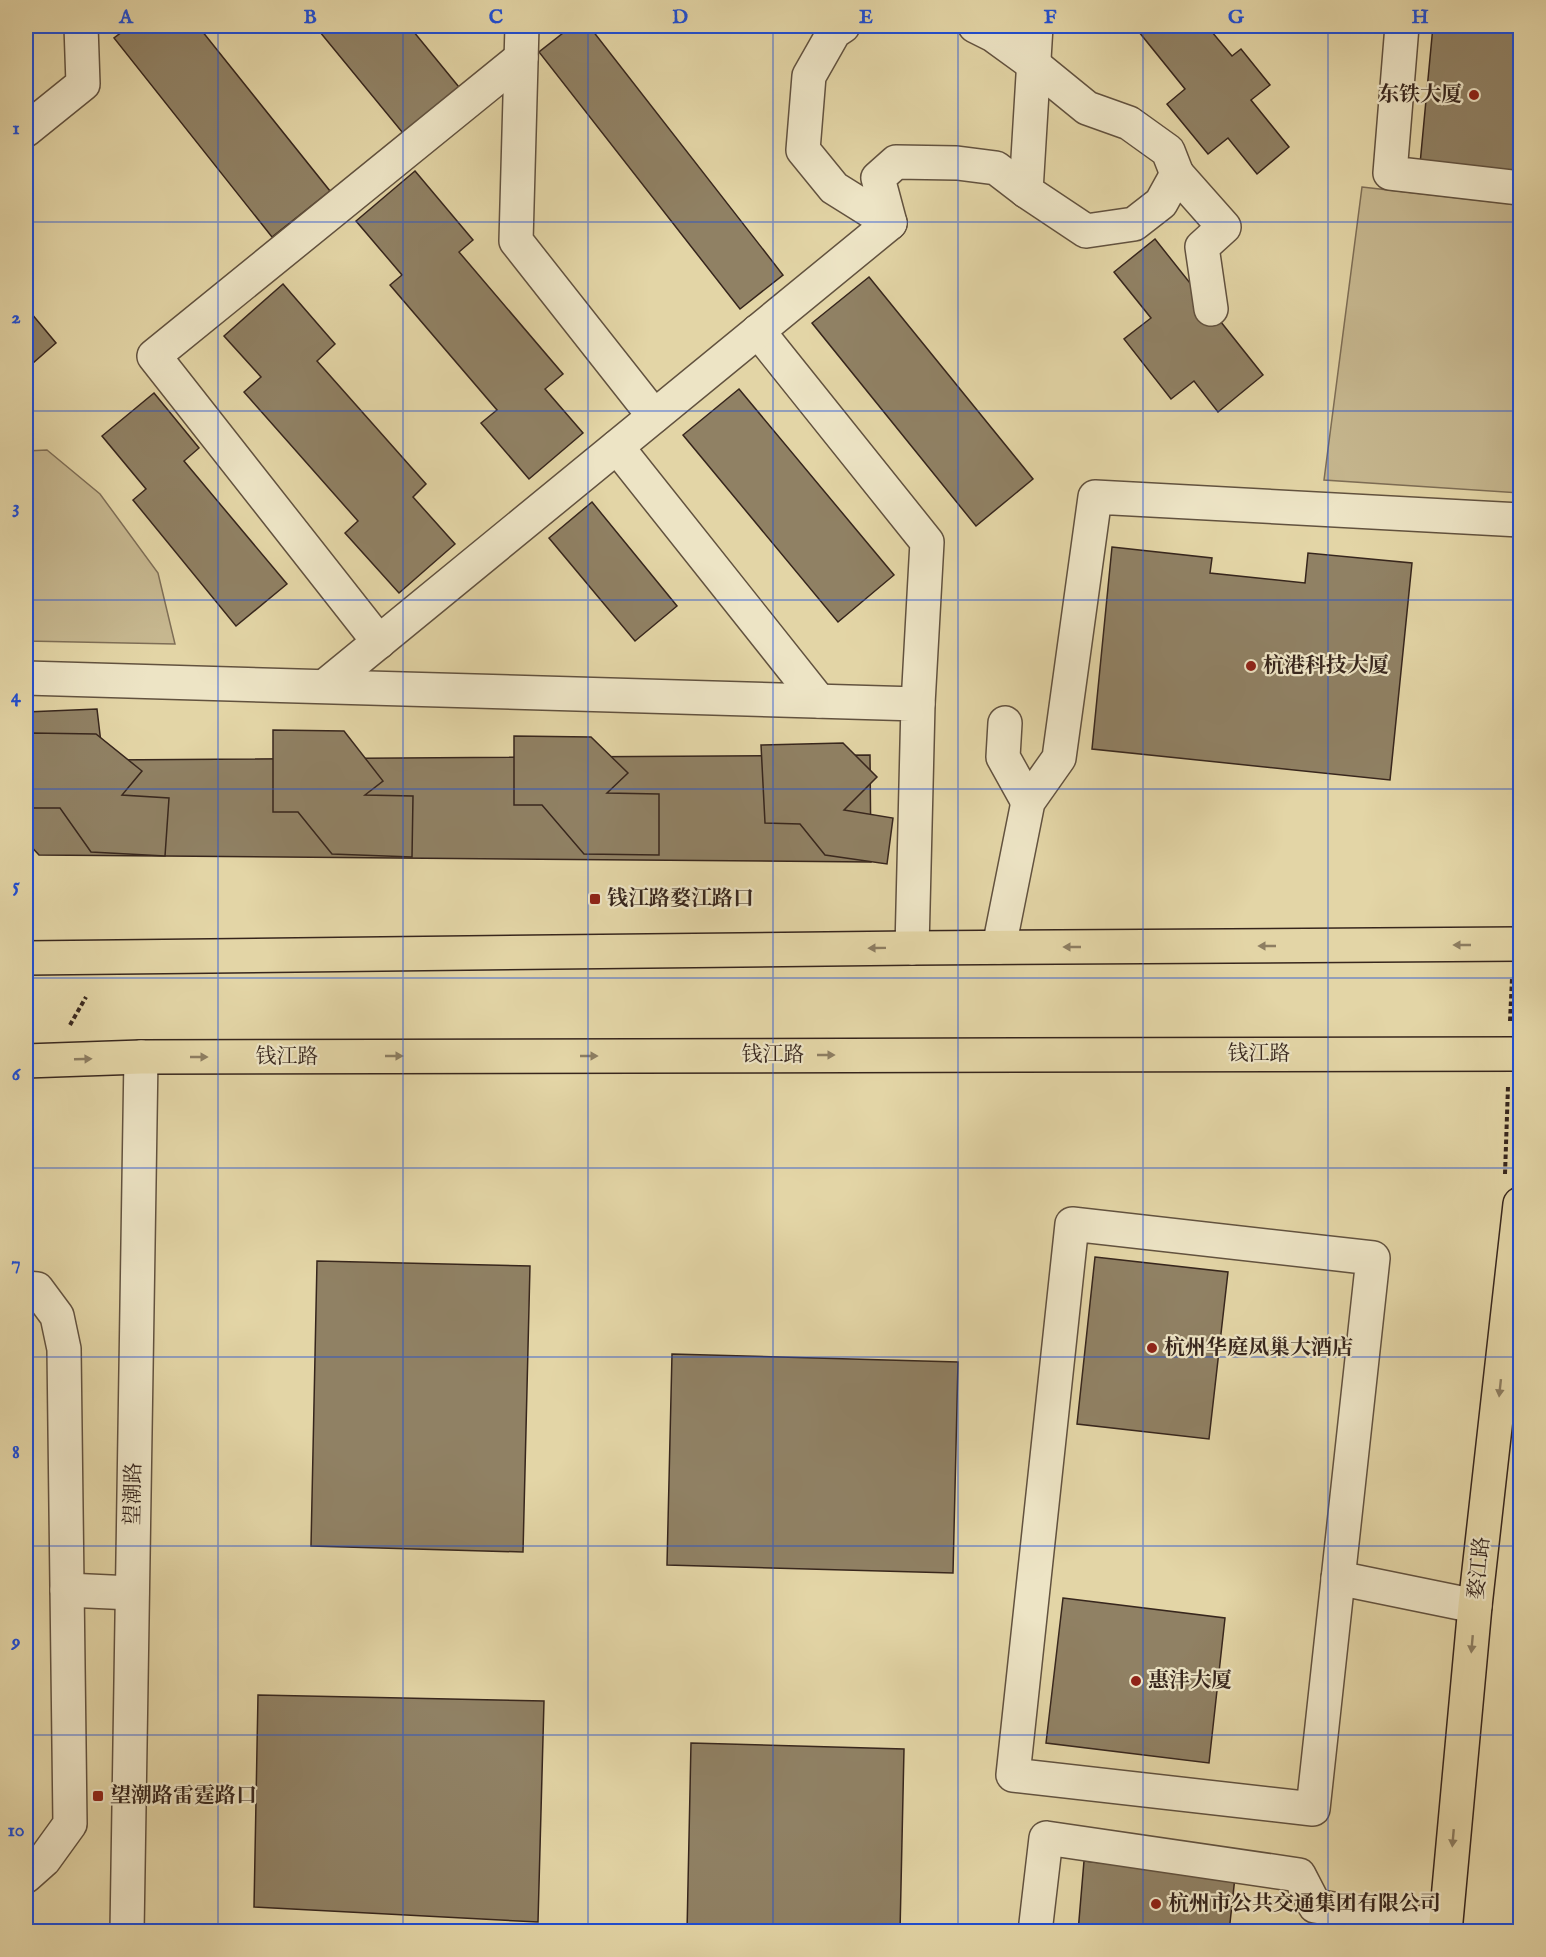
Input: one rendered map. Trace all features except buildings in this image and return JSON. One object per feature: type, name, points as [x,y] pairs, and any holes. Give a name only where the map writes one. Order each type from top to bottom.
[{"type":"main road","points":[[26,958],[999,947],[1521,944]]},
{"type":"main road","name":"钱江路","points":[[26,1061],[141,1057],[1521,1054]]},
{"type":"main road","name":"婺江路","points":[[1445,1929],[1475,1606],[1521,1204]]},
{"type":"street","points":[[26,130],[83,84],[81,26]]},
{"type":"street","points":[[522,26],[516,241],[654,416]]},
{"type":"street","points":[[843,26],[834,32],[809,76],[803,150],[834,188],[890,223]]},
{"type":"street","points":[[975,26],[993,35],[1034,64],[1087,108],[1129,123],[1168,151],[1178,174],[1224,227],[1202,247],[1211,309]]},
{"type":"street","points":[[1026,191],[1036,26]]},
{"type":"street","points":[[1402,26],[1390,173],[1521,188]]},
{"type":"street","points":[[379,642],[154,356],[521,58]]},
{"type":"street","points":[[890,223],[878,178],[896,162],[957,163],[996,168],[1086,231],[1134,224],[1161,203],[1178,174]]},
{"type":"street","points":[[325,686],[890,223]]},
{"type":"street","points":[[758,331],[927,542],[918,704],[912,948]]},
{"type":"street","points":[[617,447],[819,701]]},
{"type":"street","points":[[999,947],[1028,802],[1059,758],[1095,497],[1521,520]]},
{"type":"street","points":[[26,678],[918,704]]},
{"type":"street","points":[[1005,723],[1003,757],[1028,802]]},
{"type":"street","name":"望潮路","points":[[127,1932],[141,1057]]},
{"type":"street","points":[[1072,1224],[1372,1258],[1338,1578],[1313,1809],[1013,1775],[1072,1224]]},
{"type":"street","points":[[26,1288],[36,1289],[57,1316],[64,1349],[70,1824],[44,1860],[26,1876]]},
{"type":"street","points":[[1338,1578],[1475,1606]]},
{"type":"street","points":[[67,1590],[132,1593]]},
{"type":"street","points":[[1035,1932],[1046,1838],[1299,1875],[1315,1906],[1445,1929]]},
{"type":"path","points":[[70,1026],[86,997]]},
{"type":"shaded area","points":[[1362,187],[1520,205],[1520,493],[1324,480]]},
{"type":"shaded area","points":[[47,450],[100,494],[158,573],[175,644],[26,641],[26,451]]},
{"type":"place","name":"东铁大厦","points":[[1474,95]]},
{"type":"place","name":"杭港科技大厦","points":[[1251,666]]},
{"type":"place","name":"钱江路婺江路口","points":[[595,899]]},
{"type":"place","name":"杭州华庭凤巢大酒店","points":[[1152,1348]]},
{"type":"place","name":"惠沣大厦","points":[[1136,1681]]},
{"type":"place","name":"望潮路雷霆路口","points":[[98,1796]]},
{"type":"place","name":"杭州市公共交通集团有限公司","points":[[1156,1904]]}]
